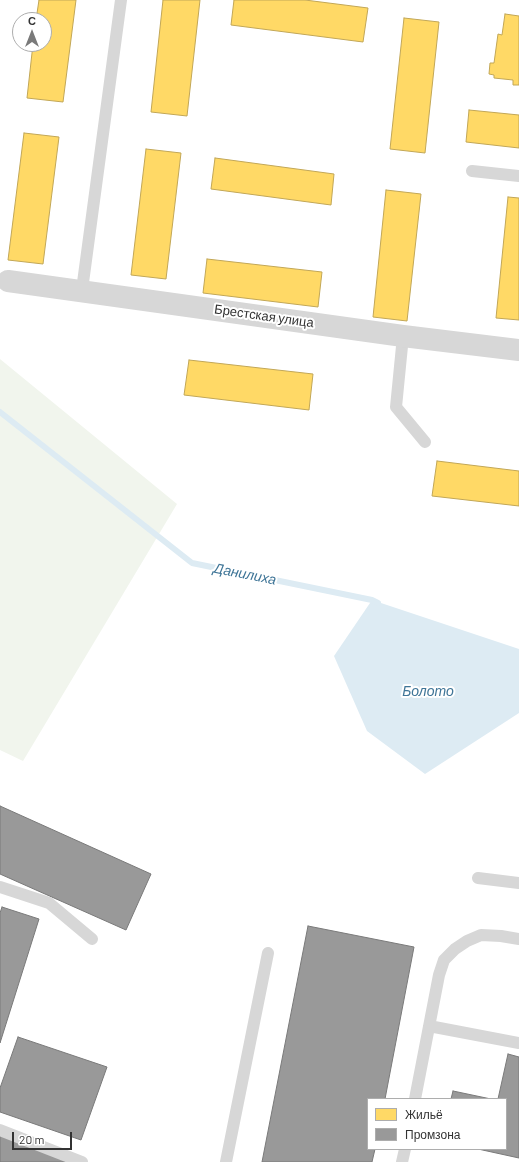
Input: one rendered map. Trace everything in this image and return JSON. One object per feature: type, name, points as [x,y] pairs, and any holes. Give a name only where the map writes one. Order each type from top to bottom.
[{"type":"street","name":"Брестская улица","points":[[4,280],[403,336],[519,350]]},
{"type":"lane","points":[[82,290],[121,0]]},
{"type":"lane","points":[[472,171],[519,176]]},
{"type":"lane","points":[[403,336],[396,407],[425,442]]},
{"type":"lane","points":[[478,878],[519,883]]},
{"type":"lane","points":[[0,887],[49,903],[92,939]]},
{"type":"lane","points":[[415,1098],[439,975],[444,960],[455,949],[467,941],[481,935],[519,939]]},
{"type":"lane","points":[[226,1162],[268,953]]},
{"type":"lane","points":[[429,1026],[519,1043]]},
{"type":"lane","points":[[0,1130],[82,1162]]},
{"type":"lane","points":[[402,1162],[405,1150]]},
{"type":"shaded area","points":[[0,359],[177,504],[23,761],[0,750]]},
{"type":"water","name":"Болото","points":[[372,600],[519,649],[519,713],[425,774],[367,731],[334,656]]},
{"type":"building: Жильё","points":[[39,0],[76,0],[63,102],[27,98],[32,52],[52,52],[52,12],[37,12]]},
{"type":"building: Жильё","points":[[163,0],[200,0],[187,116],[151,112]]},
{"type":"building: Жильё","points":[[234,0],[305,0],[368,8],[363,42],[231,25]]},
{"type":"building: Жильё","points":[[505,14],[519,16],[519,85],[513,85],[513,80],[494,78],[494,75],[489,74],[490,63],[494,63],[498,34],[502,35]]},
{"type":"building: Жильё","points":[[404,18],[439,22],[425,153],[390,149]]},
{"type":"building: Жильё","points":[[469,110],[519,115],[519,148],[466,142]]},
{"type":"building: Жильё","points":[[24,133],[59,137],[43,264],[8,260]]},
{"type":"building: Жильё","points":[[146,149],[181,153],[166,279],[131,275]]},
{"type":"building: Жильё","points":[[215,158],[334,174],[331,205],[211,189]]},
{"type":"building: Жильё","points":[[386,190],[421,194],[407,321],[373,317]]},
{"type":"building: Жильё","points":[[508,197],[519,198],[519,320],[496,318]]},
{"type":"building: Жильё","points":[[207,259],[322,272],[318,307],[203,293]]},
{"type":"building: Жильё","points":[[189,360],[313,374],[309,410],[184,395]]},
{"type":"building: Жильё","points":[[437,461],[519,471],[519,506],[432,496]]},
{"type":"building: Промзона","points":[[0,806],[151,874],[126,930],[0,874]]},
{"type":"building: Промзона","points":[[2,907],[39,919],[0,1043],[0,913]]},
{"type":"building: Промзона","points":[[308,926],[414,947],[385,1098],[367,1098],[367,1150],[375,1150],[372,1162],[262,1162]]},
{"type":"building: Промзона","points":[[18,1037],[107,1067],[81,1140],[0,1112],[0,1088]]},
{"type":"building: Промзона","points":[[508,1054],[519,1057],[519,1158],[483,1150],[507,1150],[507,1098],[498,1098]]},
{"type":"building: Промзона","points":[[453,1091],[486,1098],[451,1098]]},
{"type":"building: Промзона","points":[[0,1134],[74,1162],[0,1162]]},
{"type":"waterway","name":"Данилиха","points":[[0,412],[192,563],[372,600],[378,603]]}]
